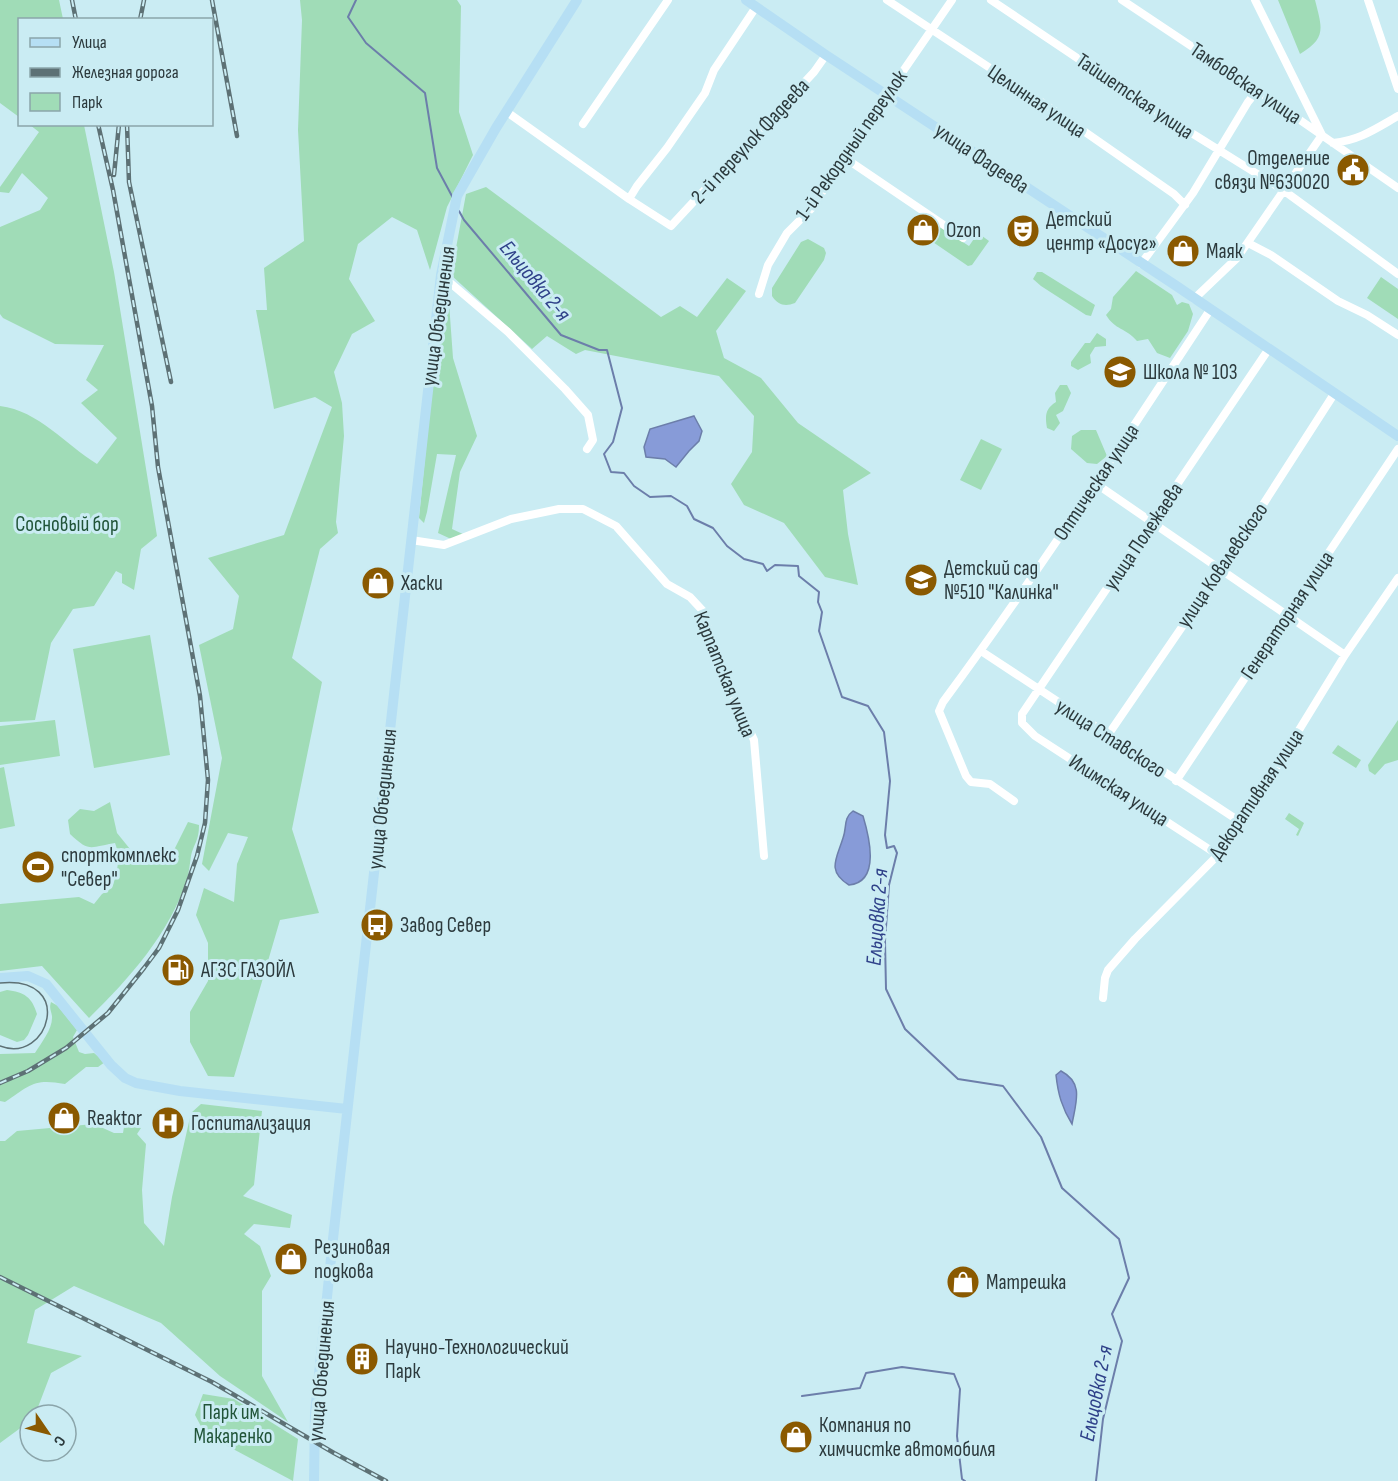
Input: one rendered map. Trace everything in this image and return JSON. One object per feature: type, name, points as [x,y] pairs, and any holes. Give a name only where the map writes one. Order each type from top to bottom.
[{"type":"main road","name":"улица Объединения","points":[[315,1481],[315,1413],[441,275],[457,196],[496,128],[577,0]]},
{"type":"main road","name":"улица Фадеева","points":[[746,0],[826,56],[1398,436]]},
{"type":"main road","points":[[0,978],[28,976],[46,984],[111,1065],[125,1078],[136,1083],[180,1091],[347,1109]]},
{"type":"street","points":[[583,124],[668,0]]},
{"type":"street","name":"Целинная улица","points":[[887,0],[1055,111],[1185,204]]},
{"type":"street","name":"1-й Рекордный переулок","points":[[759,294],[768,265],[787,233],[811,209],[952,0]]},
{"type":"street","name":"Тайшетская улица","points":[[991,0],[1218,151],[1283,190],[1341,235],[1398,274]]},
{"type":"street","name":"Тамбовская улица","points":[[1122,0],[1398,188]]},
{"type":"street","points":[[1194,299],[1237,258],[1322,135],[1256,2],[1250,0]]},
{"type":"street","points":[[1368,0],[1398,89]]},
{"type":"street","points":[[507,112],[629,200],[705,93],[714,70],[756,7]]},
{"type":"street","name":"2-й переулок Фадеева","points":[[629,200],[671,226],[814,72],[826,56]]},
{"type":"street","points":[[1142,264],[1185,204],[1257,91]]},
{"type":"street","points":[[1333,143],[1352,141],[1398,116]]},
{"type":"street","points":[[845,158],[963,238]]},
{"type":"street","points":[[1248,243],[1270,255],[1338,302],[1367,315],[1398,335]]},
{"type":"street","points":[[441,275],[508,332],[588,414],[593,440],[586,449]]},
{"type":"street","name":"Оптическая улица","points":[[1014,801],[990,784],[972,782],[966,777],[939,711],[1210,310]]},
{"type":"street","name":"улица Полежаева","points":[[1022,723],[1022,714],[1268,350]]},
{"type":"street","name":"улица Ковалевского","points":[[1108,735],[1221,570],[1335,394]]},
{"type":"street","name":"Генераторная улица","points":[[1176,781],[1398,449]]},
{"type":"street","points":[[1095,483],[1345,655]]},
{"type":"street","name":"Карпатская улица","points":[[411,540],[444,545],[511,519],[559,509],[583,509],[616,526],[667,584],[690,597],[703,611],[717,660],[754,740],[764,856]]},
{"type":"street","name":"Декоративная улица","points":[[1103,998],[1108,970],[1135,939],[1218,855],[1242,823],[1345,655],[1398,578]]},
{"type":"street","name":"улица Ставского","points":[[981,651],[1242,823]]},
{"type":"street","name":"Илимская улица","points":[[1022,723],[1025,729],[1035,736],[1218,855]]},
{"type":"green space","points":[[0,0],[59,0],[63,18],[18,18],[18,116],[0,103]]},
{"type":"green space","points":[[300,0],[457,0],[461,6],[459,112],[473,155],[447,207],[430,270],[417,230],[392,217],[358,244],[349,279],[375,321],[352,334],[334,372],[342,403],[344,436],[336,522],[338,533],[320,549],[292,658],[322,682],[292,829],[319,913],[280,920],[234,1077],[208,1076],[190,1042],[190,1012],[208,981],[208,943],[196,915],[204,888],[234,902],[237,864],[248,837],[228,833],[209,871],[202,864],[222,758],[199,645],[233,629],[239,596],[208,558],[284,535],[332,407],[315,397],[274,409],[256,310],[267,310],[264,268],[304,241],[298,130],[302,20]]},
{"type":"green space","points":[[1278,0],[1315,0],[1320,32],[1315,43],[1300,54]]},
{"type":"green space","name":"Сосновый бор","points":[[31,126],[84,126],[114,272],[157,536],[141,549],[134,590],[122,583],[122,574],[116,571],[94,606],[73,609],[51,643],[35,720],[0,722],[0,406],[27,414],[39,421],[97,464],[117,438],[81,403],[98,390],[86,380],[104,345],[55,344],[3,318],[0,314],[0,227],[40,210],[48,198],[22,173],[9,193],[0,192],[0,187],[39,132]]},
{"type":"green space","points":[[486,187],[661,317],[680,306],[697,317],[727,278],[746,291],[716,331],[724,358],[761,378],[798,423],[871,473],[843,490],[848,534],[858,585],[825,577],[784,523],[744,505],[731,484],[752,452],[754,416],[719,376],[585,350],[576,354],[547,336],[532,349],[451,275],[466,194]]},
{"type":"green space","points":[[938,226],[969,246],[978,233],[989,241],[972,265],[968,266],[927,238]]},
{"type":"green space","points":[[808,239],[824,248],[826,253],[824,260],[795,303],[782,304],[772,296],[772,288],[801,242]]},
{"type":"green space","points":[[1136,271],[1172,295],[1177,305],[1182,302],[1189,304],[1193,314],[1188,331],[1170,358],[1157,353],[1148,339],[1137,341],[1113,324],[1106,315],[1111,309],[1113,297]]},
{"type":"green space","points":[[1037,272],[1042,272],[1095,305],[1091,316],[1041,286],[1033,279]]},
{"type":"green space","points":[[1381,277],[1398,289],[1398,319],[1367,298]]},
{"type":"green space","points":[[448,289],[453,358],[477,436],[460,472],[452,529],[465,535],[451,539],[438,533],[456,455],[437,454],[424,523],[419,518],[435,358]]},
{"type":"green space","points":[[1097,333],[1106,339],[1106,346],[1095,347],[1090,355],[1091,363],[1078,370],[1071,366],[1071,362],[1085,343],[1090,343]]},
{"type":"green space","points":[[1060,385],[1067,385],[1071,393],[1063,411],[1056,415],[1060,423],[1054,431],[1047,428],[1046,416],[1050,407],[1056,402],[1055,393]]},
{"type":"green space","points":[[1081,430],[1096,430],[1107,456],[1097,464],[1087,463],[1071,449],[1072,436]]},
{"type":"green space","points":[[981,439],[1002,449],[981,490],[960,480]]},
{"type":"green space","points":[[150,635],[170,755],[94,768],[73,649]]},
{"type":"green space","points":[[55,720],[60,756],[0,765],[0,726]]},
{"type":"green space","points":[[1398,720],[1398,760],[1385,764],[1375,775],[1369,771],[1368,765]]},
{"type":"green space","points":[[1338,745],[1361,760],[1356,768],[1332,753]]},
{"type":"green space","points":[[4,767],[15,826],[0,829],[0,768]]},
{"type":"green space","points":[[110,802],[117,833],[130,849],[142,851],[163,861],[166,850],[174,850],[188,822],[199,825],[199,830],[187,879],[170,918],[147,954],[89,1018],[42,966],[0,971],[0,904],[79,897],[94,904],[102,894],[112,888],[118,866],[115,843],[95,847],[86,846],[70,834],[68,820],[80,809],[94,811]]},
{"type":"green space","points":[[1289,813],[1304,823],[1298,836],[1296,835],[1299,829],[1285,819]]},
{"type":"green space","points":[[7,990],[18,992],[30,999],[37,1014],[28,1035],[24,1040],[17,1042],[0,1035],[0,992]]},
{"type":"green space","points":[[51,1002],[58,1006],[77,1030],[73,1037],[79,1052],[94,1053],[105,1062],[98,1067],[86,1067],[65,1084],[46,1082],[33,1084],[5,1102],[0,1101],[0,1054],[35,1053],[51,1026]]},
{"type":"green space","points":[[201,1104],[262,1111],[254,1185],[243,1196],[292,1215],[290,1228],[254,1224],[244,1234],[260,1246],[271,1276],[262,1291],[262,1376],[288,1422],[220,1376],[161,1323],[74,1286],[35,1310],[27,1343],[82,1356],[51,1373],[40,1403],[18,1403],[18,1430],[0,1443],[0,1141],[5,1141],[17,1131],[94,1124],[114,1133],[123,1133],[124,1127],[131,1125],[141,1128],[137,1134],[146,1144],[142,1190],[144,1223],[164,1246],[172,1197],[191,1113]]},
{"type":"green space","name":"Парк им. Макаренко","points":[[203,1394],[234,1399],[298,1439],[293,1481],[205,1434],[195,1415]]},
{"type":"water","points":[[694,416],[702,431],[699,441],[676,467],[665,459],[646,457],[644,447],[650,429]]},
{"type":"water","points":[[853,811],[863,816],[870,846],[870,857],[866,876],[859,882],[849,885],[838,875],[835,864],[846,820]]},
{"type":"water","points":[[1061,1071],[1073,1081],[1076,1087],[1072,1124],[1063,1106],[1058,1088],[1056,1075]]},
{"type":"waterway","name":"Ельцовка 2-я","points":[[356,0],[348,17],[366,43],[425,93],[437,168],[453,198]]},
{"type":"waterway","name":"Ельцовка 2-я","points":[[459,211],[464,220],[561,335],[599,350],[607,350],[622,408],[613,442],[604,454],[611,472],[624,473],[634,486],[650,497],[671,496],[687,506],[694,519],[713,528],[727,546],[744,559],[763,564],[767,571],[775,565],[798,566],[799,576],[819,592],[818,602],[822,612],[819,631],[842,697],[868,706],[884,732],[890,781],[885,835],[887,848],[894,846],[897,853],[889,885],[885,941],[886,989],[905,1029],[958,1079],[1003,1086],[1041,1137],[1062,1188],[1119,1239],[1129,1278],[1112,1314],[1122,1341],[1103,1419],[1096,1481]]},
{"type":"waterway","name":"Ельцовка 2-я","points":[[802,1396],[860,1388],[866,1373],[902,1367],[954,1374],[960,1389],[957,1436],[962,1479],[965,1481]]},
{"type":"tram line","points":[[0,983],[24,984],[39,992],[46,1004],[47,1019],[42,1032],[31,1043],[17,1048],[0,1046]]},
{"type":"railway","points":[[72,0],[76,18]]},
{"type":"railway","points":[[140,18],[144,0]]},
{"type":"railway","points":[[212,0],[237,136]]},
{"type":"railway","points":[[0,1083],[28,1071],[66,1048],[108,1013],[144,968],[159,948],[178,910],[197,856],[205,823],[208,780],[200,696],[158,467],[152,406],[113,190],[98,126]]},
{"type":"railway","points":[[114,175],[119,126]]},
{"type":"railway","points":[[127,126],[129,182],[171,382]]},
{"type":"railway","points":[[0,1277],[212,1382],[386,1481]]},
{"type":"place","name":"Отделение связи №630020","points":[[1353,170]]},
{"type":"place","name":"Ozon","points":[[923,230]]},
{"type":"place","name":"Детский центр «Досуг»","points":[[1023,231]]},
{"type":"place","name":"Маяк","points":[[1183,251]]},
{"type":"place","name":"Школа № 103","points":[[1120,372]]},
{"type":"place","name":"Детский сад №510 \"Калинка\"","points":[[921,580]]},
{"type":"place","name":"Хаски","points":[[378,583]]},
{"type":"place","name":"спорткомплекс \"Север\"","points":[[38,867]]},
{"type":"place","name":"Завод Север","points":[[377,925]]},
{"type":"place","name":"АГЗС ГАЗОЙЛ","points":[[178,970]]},
{"type":"place","name":"Reaktor","points":[[64,1118]]},
{"type":"place","name":"Госпитализация","points":[[168,1123]]},
{"type":"place","name":"Резиновая подкова","points":[[291,1259]]},
{"type":"place","name":"Матрешка","points":[[963,1282]]},
{"type":"place","name":"Научно-Технологический Парк","points":[[362,1359]]},
{"type":"place","name":"Компания по химчистке автомобиля","points":[[796,1437]]}]
